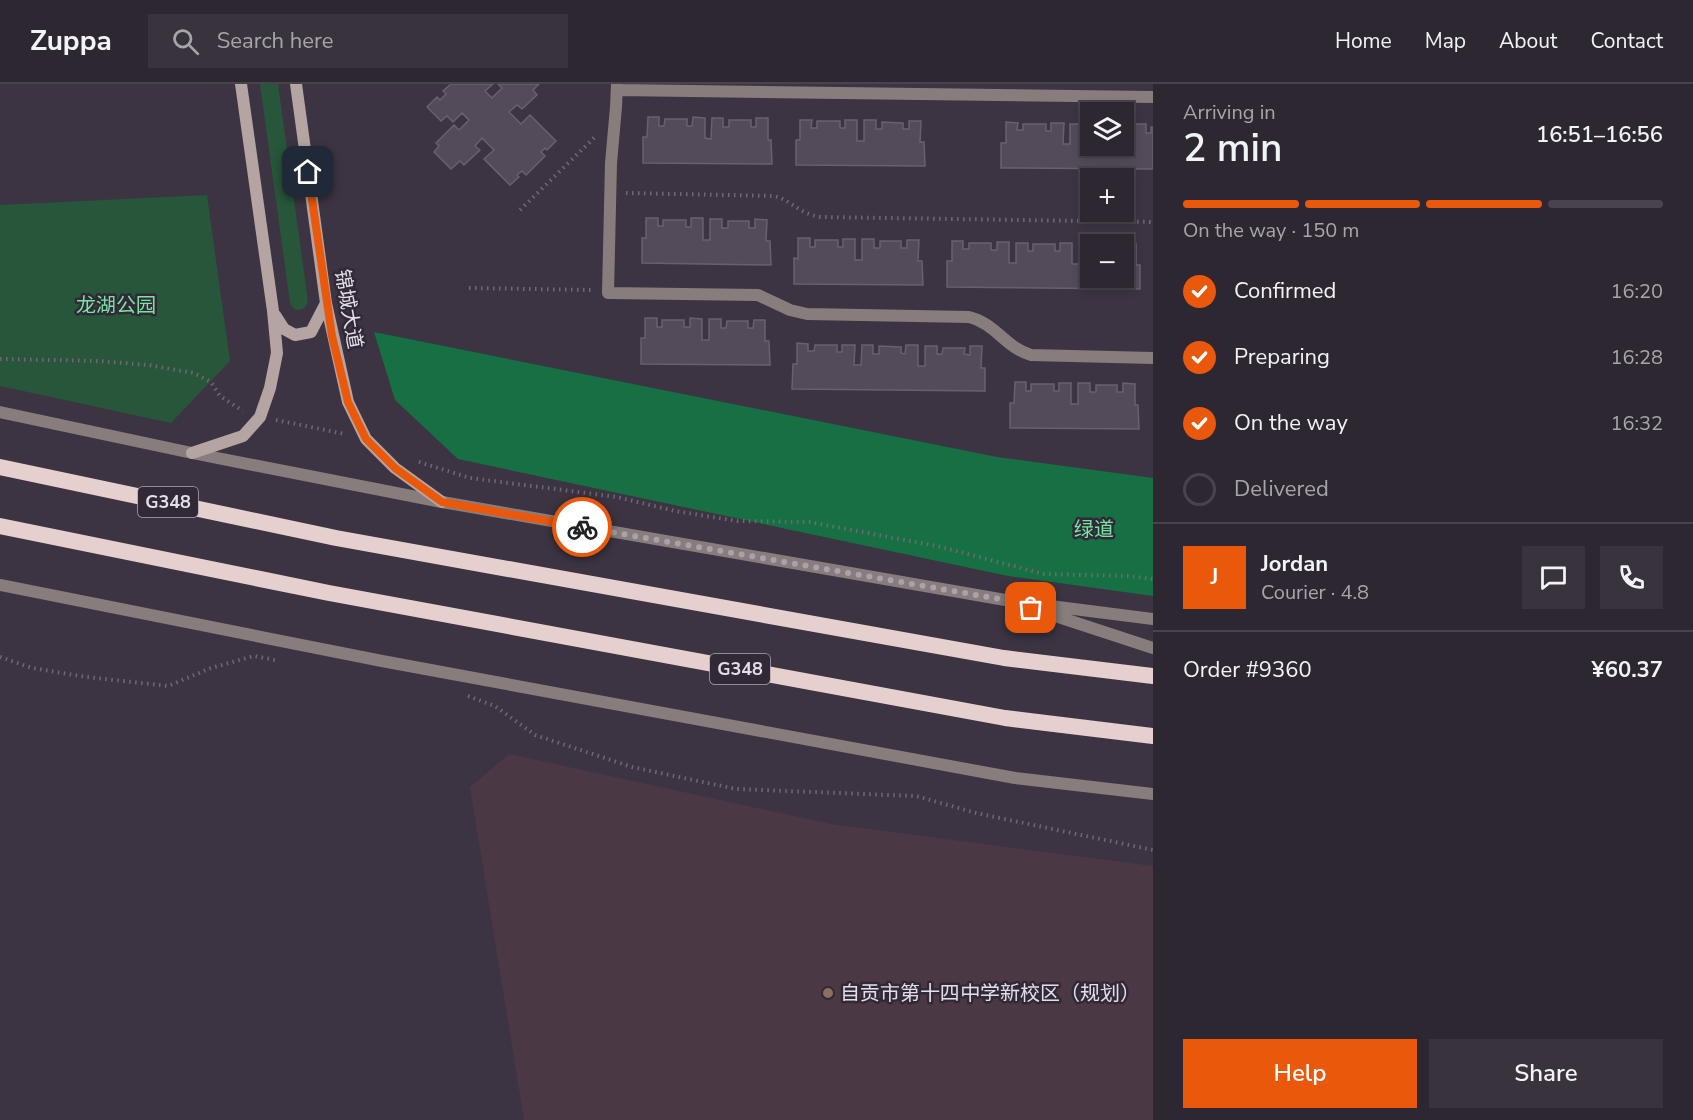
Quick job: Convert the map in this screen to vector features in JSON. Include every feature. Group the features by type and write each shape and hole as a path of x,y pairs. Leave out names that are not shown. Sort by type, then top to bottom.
{"highway":[{"name":"G348","path":"0,467 336,538 1004,658 1153,676"},
{"name":"G348","path":"0,526 340,595 1005,718 1153,736"}],"main road":[{"path":"192,453 243,435 260,417 270,388 277,353 241,84"},
{"name":"锦城大道","path":"296,84 326,303 348,402 366,439 395,468 442,502"},
{"path":"273,311 284,329 295,335 311,332 326,303"}],"street":[{"path":"1153,97 617,87 611,163 608,293 758,295 790,310 807,314 969,317 983,321 1017,350 1031,356 1153,358"},
{"path":"0,412 192,453 442,502 1011,601 1153,619"},
{"path":"0,585 382,661 1003,776 1153,795"},
{"path":"1011,601 1153,648"}],"path":[{"path":"520,210 615,117"},
{"path":"610,193 774,196 790,203 802,213 821,217 1153,222"},
{"path":"469,288 609,290"},
{"path":"0,359 100,361 148,365 194,373 211,382 220,396 239,410 260,417 366,439"},
{"path":"410,458 428,466 470,478 617,497 675,511 737,521 809,522 937,546 1044,574 1127,576 1153,579"},
{"path":"0,657 33,668 168,686 211,668 254,656 276,660"},
{"path":"466,696 495,706 535,735 632,767 736,789 916,796 976,813 1153,850"}],"shaded area":[{"name":"自贡市第十四中学新校区（规划）","path":"509,754 831,824 1153,866 1153,1120 524,1120 470,787"}],"green space":[{"path":"260,84 278,84 308,301 307,305 300,310 294,308 290,303"},
{"name":"龙湖公园","path":"207,195 230,361 171,423 0,386 0,205"},
{"name":"绿道","path":"374,332 997,457 1153,478 1153,596 1008,576 458,459 395,400"}],"building":[{"path":"451,84 493,84 485,91 492,98 502,88 498,84 539,84 533,90 537,95 522,109 517,105 509,112 521,124 530,115 556,141 547,150 545,148 541,152 545,156 526,175 522,171 510,185 484,159 494,150 482,138 475,146 480,150 464,165 460,161 451,169 434,152 439,146 436,143 454,125 459,130 469,120 462,113 453,122 447,116 441,121 427,107 437,97 440,100 446,94 443,91"},
{"path":"648,117 659,117 659,126 664,126 665,119 687,119 687,126 692,126 693,117 705,118 705,138 711,139 712,118 723,118 723,127 729,127 729,120 751,120 751,127 756,127 756,118 768,118 768,140 771,140 772,164 643,163 643,137 647,137"},
{"path":"800,120 812,120 811,128 817,128 817,121 840,121 840,128 845,128 845,120 857,120 857,141 864,141 864,120 876,120 876,129 882,129 882,122 903,123 903,129 909,129 909,121 921,121 920,142 924,142 925,166 796,165 796,140 800,140"},
{"path":"1006,122 1018,123 1017,130 1023,130 1023,124 1046,124 1046,131 1051,131 1051,123 1064,123 1063,144 1070,144 1070,124 1080,124 1080,156 1134,156 1134,124 1146,124 1146,133 1151,133 1151,127 1153,127 1153,169 1001,168 1001,143 1006,143"},
{"path":"646,218 658,218 658,226 663,226 663,220 686,220 686,227 691,227 691,218 703,218 703,240 710,240 710,219 722,219 722,228 728,228 728,221 749,221 749,228 755,228 755,219 767,220 766,241 770,241 771,265 642,263 642,238 646,238"},
{"path":"798,238 810,238 810,247 815,247 815,240 838,240 838,247 843,247 843,239 855,239 855,260 862,260 862,239 874,239 874,248 880,248 880,241 901,241 901,248 907,248 907,240 919,240 918,261 922,261 923,285 794,284 794,258 798,259"},
{"path":"952,241 963,241 963,249 969,249 969,243 991,243 991,250 997,250 997,242 1009,242 1009,263 1016,263 1016,243 1028,243 1028,251 1033,251 1033,244 1055,244 1055,251 1060,251 1060,243 1072,243 1072,264 1080,264 1080,288 1134,288 1134,244 1136,244 1136,265 1140,265 1140,289 947,287 947,261 952,261"},
{"path":"645,318 657,318 657,327 662,327 662,320 684,320 684,327 690,327 690,318 702,319 702,340 709,340 709,319 721,319 721,328 726,328 727,321 748,321 748,328 753,328 754,320 765,320 765,341 769,341 770,365 641,364 641,338 645,338"},
{"path":"797,343 808,344 808,351 814,351 815,345 837,345 837,352 842,352 842,345 855,345 854,365 861,365 862,345 873,345 873,354 879,354 879,346 901,347 901,353 905,354 906,345 918,345 918,366 925,366 925,346 937,346 937,354 942,354 943,348 965,348 964,354 970,355 970,346 982,346 981,368 985,368 985,391 792,389 793,364 797,364"},
{"path":"1015,382 1026,382 1026,391 1031,391 1031,384 1054,384 1054,391 1059,391 1059,383 1071,383 1071,404 1078,404 1078,383 1090,383 1090,392 1096,392 1096,385 1117,385 1117,392 1123,392 1123,383 1135,384 1135,405 1138,405 1139,429 1010,428 1010,403 1014,403"}],"way so far":[{"path":"582,527 1011,601 1031,608"}],"place":[{"name":"自贡市第十四中学新校区（规划）","path":"828,993"}],"route":[{"path":"308,172 332,336 348,402 366,439 395,468 442,502 582,527"}]}
